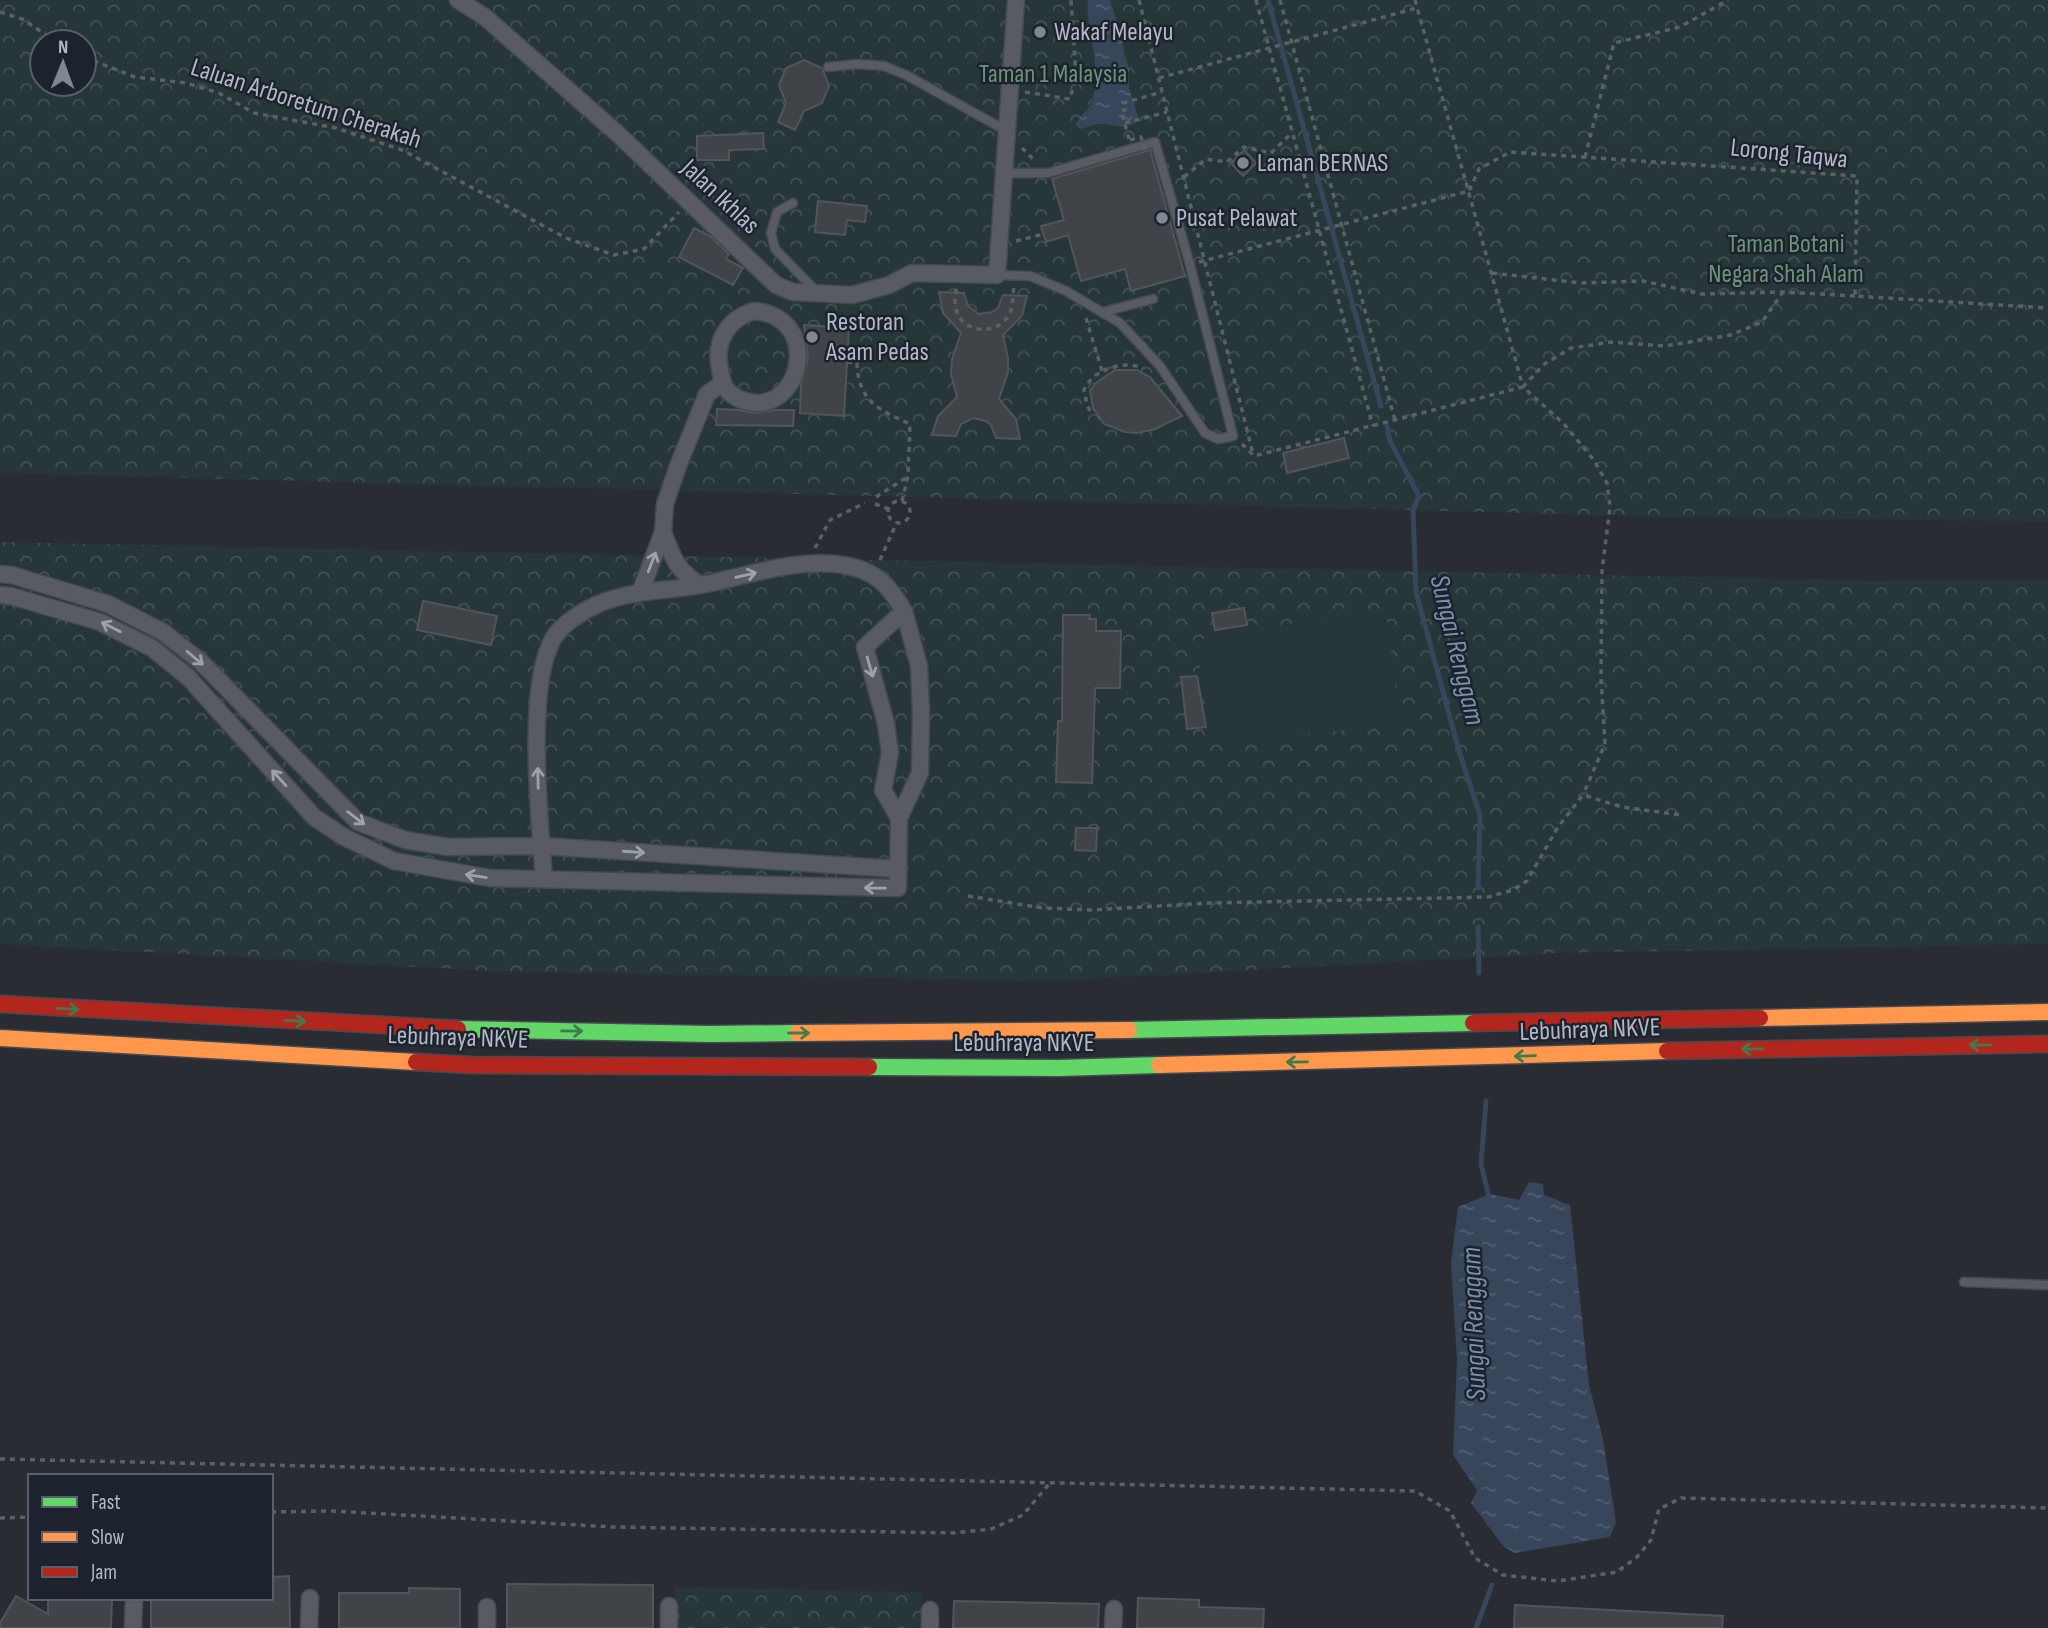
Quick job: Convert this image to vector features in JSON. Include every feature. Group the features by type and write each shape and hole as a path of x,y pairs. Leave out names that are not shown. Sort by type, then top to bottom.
{"highway":[{"name":"Lebuhraya NKVE","path":"0,1004 473,1030 709,1034 1065,1031 2048,1012"},
{"name":"Lebuhraya NKVE","path":"0,1038 471,1065 1046,1068 1748,1049 2048,1044"}],"street":[{"name":"Jalan Ikhlas","path":"458,0 485,17 618,134 776,285"},
{"path":"767,312 776,285 793,292 852,295 889,285 912,274 997,275 1016,0"},
{"path":"767,312 788,324 795,338 797,365 792,381 783,393 773,400 749,402 737,398 723,383 718,362 719,349 723,334 732,321 742,315 767,312"},
{"path":"640,593 663,532 665,504 678,466 707,394 723,383"},
{"path":"663,532 674,561 683,574 700,585"},
{"path":"0,595 100,622 152,648 188,677 314,817 344,837 394,861 490,878 898,888 899,818 920,773 921,711 919,666 904,611 885,582 874,575 845,565 814,564 762,571 700,585 640,593 596,605 557,632 546,650 537,735 544,879"},
{"path":"0,574 12,575 108,604 163,632 201,662 358,822 405,840 449,847 542,846 898,869"},
{"path":"899,818 883,790 890,753 886,724 865,648 904,611"},
{"path":"309,1628 310,1598"},
{"path":"133,1628 134,1600"},
{"path":"668,1628 669,1606"},
{"path":"487,1607 487,1628"},
{"path":"1113,1628 1114,1609"},
{"path":"930,1610 930,1628"}],"lane":[{"path":"828,67 858,64 884,66 906,75 1007,131"},
{"path":"997,275 1030,276 1081,299 1120,323 1160,366 1205,433 1218,439 1233,436 1155,142 1048,173 1004,173"},
{"path":"793,203 777,212 771,233 775,249 818,293"},
{"path":"1103,312 1153,299"},
{"path":"1964,1282 2048,1285"}],"path":[{"path":"1022,91 1070,99 1076,76 1071,0"},
{"path":"1139,0 1254,456"},
{"path":"1255,0 1373,425"},
{"path":"1280,0 1395,420"},
{"path":"968,896 1043,908 1091,910 1210,903 1488,897 1513,890 1527,881 1558,827 1583,795 1605,744 1601,678 1602,571 1610,507 1607,483 1594,460 1563,424 1523,387 1415,0"},
{"path":"1585,156 1614,43 1680,27 1728,0"},
{"path":"1159,78 1417,8"},
{"path":"0,12 22,19 36,28"},
{"name":"Laluan Arboretum Cherakah","path":"98,62 135,77 186,83 219,93 254,113 336,128 402,150 566,238 614,254 644,249 687,202"},
{"path":"1126,129 1121,111 1125,110 1122,103 1163,92"},
{"path":"1125,123 1167,111"},
{"path":"1184,177 1206,159 1227,162 1244,147 1271,153 1293,132"},
{"path":"1130,141 1141,137 1144,151"},
{"name":"Lorong Taqwa","path":"1469,191 1479,169 1510,152 1857,176 1855,296"},
{"path":"1189,265 1469,191"},
{"path":"1016,241 1044,234"},
{"path":"957,273 957,313 963,322 982,330 994,328 1006,319 1011,311 1014,275"},
{"path":"1492,273 1581,283 1643,281 1702,293 1783,292 2048,308"},
{"path":"1254,456 1523,387 1543,365 1571,348 1611,342 1665,346 1731,335 1762,322 1783,292"},
{"path":"1081,299 1102,371"},
{"path":"847,362 857,363 860,387 870,401 886,413 911,424 908,476 902,501"},
{"path":"1090,411 1084,390 1102,371 1122,365 1146,369"},
{"path":"1233,436 1254,456"},
{"path":"876,497 908,476"},
{"path":"902,501 909,507 910,512 906,520 897,522 889,516 888,509 892,503 902,501"},
{"path":"814,564 815,544 830,520 866,503"},
{"path":"875,504 888,509"},
{"path":"874,575 897,522"},
{"path":"1583,795 1622,807 1681,815"},
{"path":"0,1459 1415,1491 1450,1511 1475,1558 1503,1575 1558,1581 1617,1572 1637,1557 1651,1540 1659,1509 1681,1498 2048,1508"},
{"path":"273,1512 332,1511 614,1527 954,1533 990,1529 1023,1515 1050,1483"},
{"path":"0,1518 28,1517"}],"green space":[{"name":"Taman Botani Negara Shah Alam","path":"0,0 2048,0 2048,522 1636,516 0,473"},
{"path":"0,542 1892,581 2048,581 2048,944 1556,953 1051,981 491,971 0,944"},
{"path":"1385,608 1401,725 1211,743 1196,640"},
{"path":"675,1587 921,1592 921,1628 674,1628"}],"water":[{"path":"1088,0 1110,0 1129,68 1129,88 1138,117 1136,123 1120,126 1098,124 1080,129 1076,125 1092,102 1095,88"},
{"path":"1529,1182 1543,1184 1544,1195 1570,1205 1589,1385 1603,1439 1616,1523 1610,1537 1515,1553 1504,1547 1471,1503 1477,1490 1453,1455 1457,1360 1451,1263 1458,1207 1490,1194 1519,1200"}],"building":[{"path":"804,60 822,68 829,86 822,103 804,111 795,130 778,122 786,103 779,85 786,68"},
{"path":"763,133 764,149 729,150 729,160 697,160 697,136"},
{"name":"Pusat Pelawat","path":"1150,150 1185,276 1131,291 1125,269 1081,281 1068,235 1046,242 1041,226 1064,220 1052,179"},
{"name":"Laman BERNAS","path":"1244,150 1256,163 1243,176 1231,163"},
{"path":"818,201 867,206 865,222 847,220 845,235 815,232"},
{"path":"694,228 710,236 729,254 726,259 743,268 733,285 679,257"},
{"path":"939,292 964,293 968,306 979,314 998,308 1003,295 1027,296 1022,316 1003,335 1008,372 999,399 1016,419 1020,439 996,438 991,425 973,418 961,424 956,436 932,435 938,416 957,397 951,374 952,359 961,333 943,313"},
{"path":"804,325 849,328 844,416 800,413 801,384 808,359"},
{"path":"1115,370 1137,370 1150,377 1182,416 1155,429 1137,433 1125,432 1104,424 1093,408 1090,391 1096,383"},
{"path":"717,409 755,413 794,410 793,426 716,425"},
{"path":"1344,438 1349,458 1287,473 1283,453"},
{"path":"423,601 497,616 491,645 417,630"},
{"path":"1244,608 1247,625 1215,630 1212,613"},
{"path":"1063,615 1090,615 1089,619 1096,619 1096,631 1121,631 1120,688 1095,688 1092,783 1056,782 1058,721 1062,721"},
{"path":"1197,676 1206,727 1187,729 1181,677"},
{"path":"1076,828 1097,828 1096,851 1075,850"},
{"path":"289,1576 290,1628 151,1628 151,1600 273,1600 273,1577"},
{"path":"507,1584 653,1585 653,1628 507,1628"},
{"path":"409,1588 460,1589 460,1628 339,1628 339,1593 409,1593"},
{"path":"16,1596 48,1614 48,1600 112,1600 111,1628 0,1628 0,1623"},
{"path":"1138,1598 1199,1600 1199,1607 1264,1609 1263,1628 1137,1628"},
{"path":"954,1601 1099,1604 1098,1628 953,1628"},
{"path":"1515,1605 1723,1616 1722,1628 1514,1628"}],"waterway":[{"name":"Sungai Renggam","path":"1268,0 1381,406"},
{"name":"Sungai Renggam","path":"1387,426 1390,441 1419,496 1413,511 1416,592 1459,751 1480,815 1478,888"},
{"name":"Sungai Renggam","path":"1478,927 1479,973"},
{"name":"Sungai Renggam","path":"1486,1101 1481,1164 1490,1201"},
{"name":"Sungai Renggam","path":"1476,1628 1492,1585"}],"traffic: fast":[{"path":"1129,1030 1473,1023"},
{"path":"458,1029 797,1033"},
{"path":"869,1067 1059,1068 1159,1065"}],"traffic: slow":[{"path":"1760,1018 2048,1012"},
{"path":"797,1033 1129,1030"},
{"path":"0,1038 416,1062"},
{"path":"1159,1065 1667,1051"}],"traffic: jam":[{"path":"0,1004 458,1029"},
{"path":"1473,1023 1760,1018"},
{"path":"1667,1051 2048,1044"},
{"path":"416,1062 471,1065 869,1067"}],"place":[{"name":"Wakaf Melayu","path":"1040,32"},
{"name":"Laman BERNAS","path":"1243,163"},
{"name":"Pusat Pelawat","path":"1162,218"},
{"name":"Restoran Asam Pedas","path":"812,337"}],"park label":[{"name":"Taman 1 Malaysia","path":"1053,74"}]}
